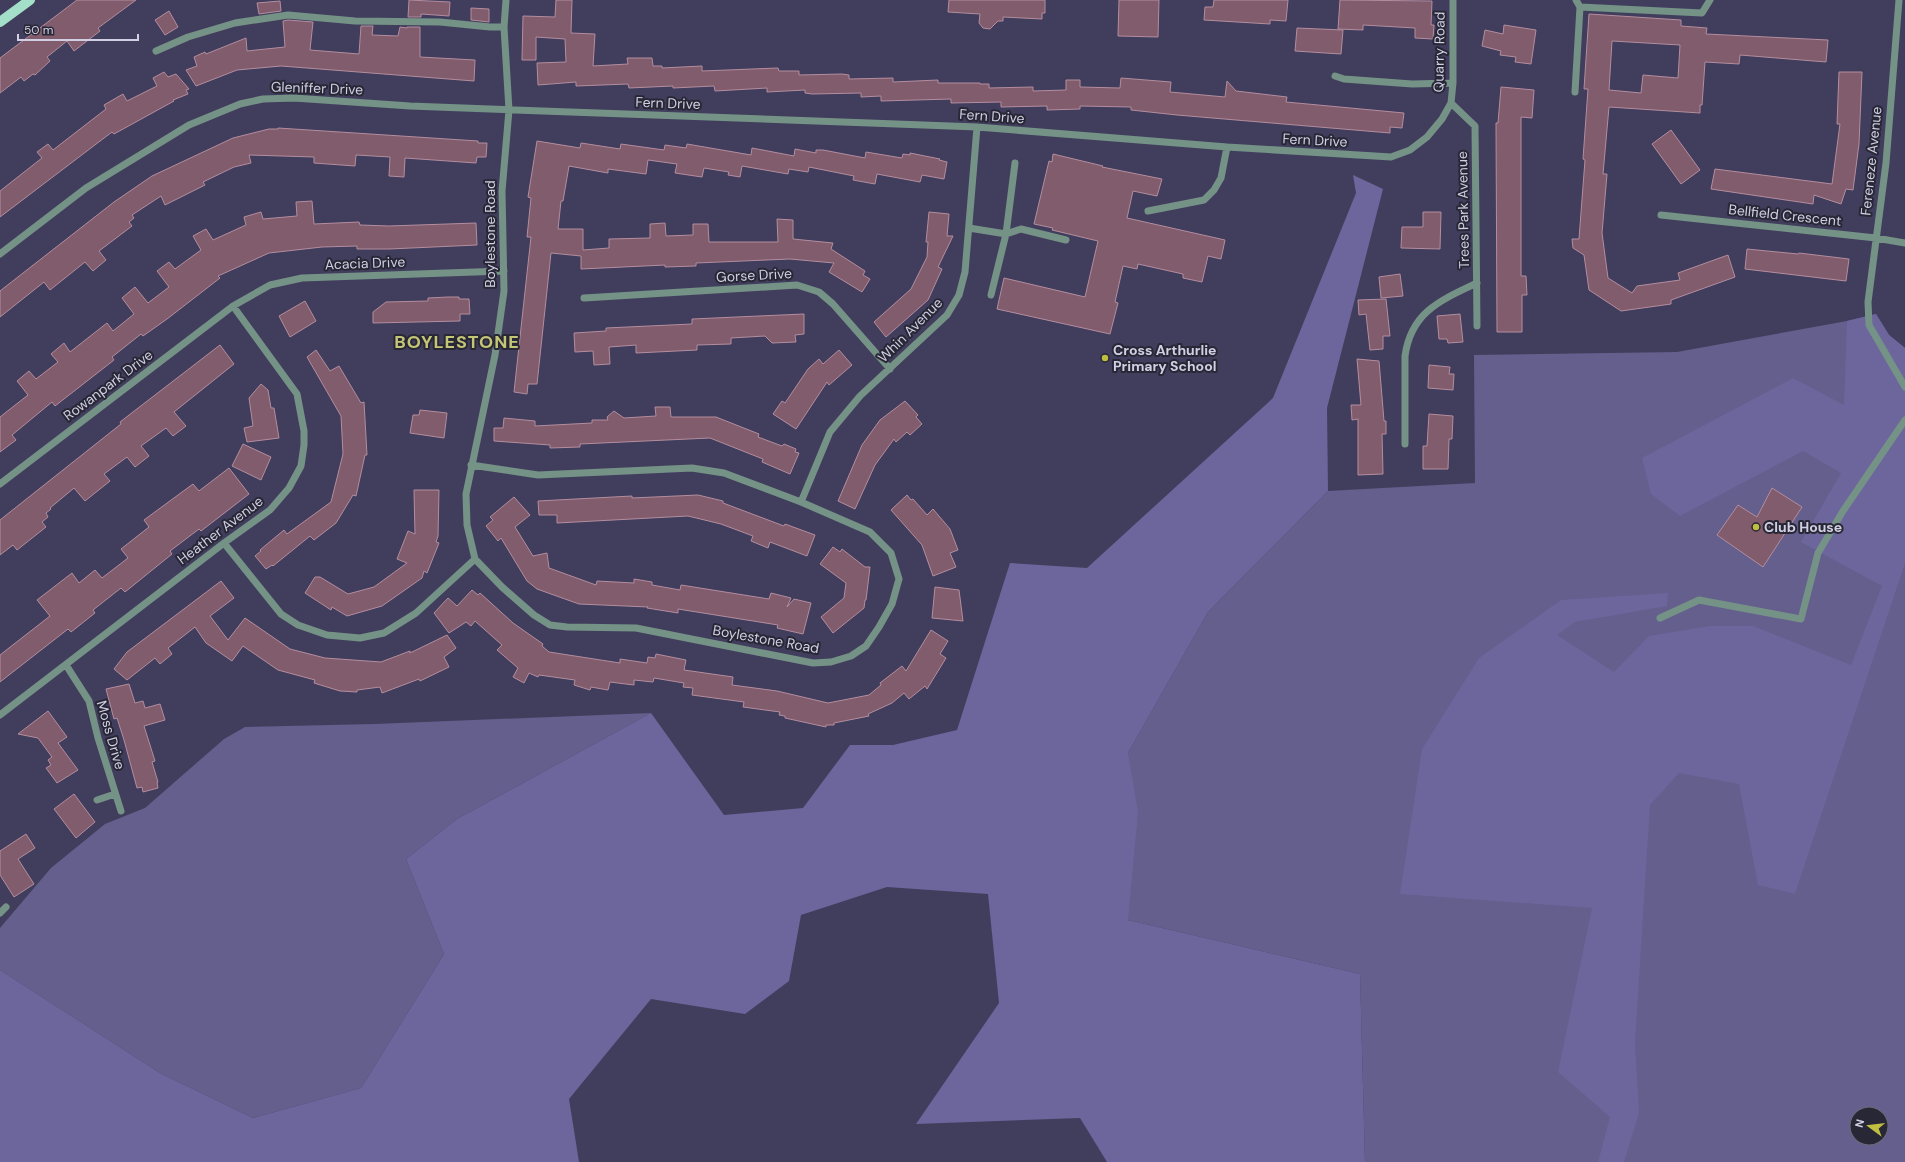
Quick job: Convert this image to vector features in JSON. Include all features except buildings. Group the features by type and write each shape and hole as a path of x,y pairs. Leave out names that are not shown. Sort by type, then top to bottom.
{"main road":[{"path":"0,22 30,0"}],"street":[{"name":"Boylestone Road","path":"471,465 538,475 692,468 724,473 801,502 870,532 891,553 899,580 892,604 866,646 851,656 831,662 812,662 636,628 567,627 550,625 534,615 502,587 475,559 467,525 466,494 471,465 495,355 504,291 502,191 509,110 504,27 506,0"},
{"name":"Quarry Road","path":"1451,104 1453,83 1453,0"},
{"path":"1574,92 1578,3 1702,13 1710,0"},
{"name":"Fereneze Avenue","path":"1899,0 1886,163 1868,299 1869,325 1905,387"},
{"path":"156,51 188,37 235,23 288,15 355,21 440,22 490,28 504,27"},
{"path":"1335,76 1344,79 1405,83 1453,83"},
{"name":"Gleniffer Drive","path":"0,254 86,188 188,125 240,104 263,99 294,98 410,106 509,110"},
{"name":"Fern Drive","path":"509,110 977,127 1227,148 1391,157 1410,150 1427,137 1442,119 1451,104"},
{"name":"Trees Park Avenue","path":"1451,104 1475,126 1477,326"},
{"name":"Whin Avenue","path":"801,502 830,432 860,396 947,314 959,295 965,272 977,127"},
{"path":"1148,211 1204,200 1214,190 1221,178 1227,148"},
{"path":"991,295 1006,234 1015,163"},
{"name":"Bellfield Crescent","path":"1661,215 1876,238 1905,243"},
{"path":"969,228 1006,234 1021,229 1066,240"},
{"name":"Acacia Drive","path":"233,306 270,285 302,278 504,272"},
{"path":"1404,444 1405,356 1407,342 1412,330 1422,316 1432,306 1477,283"},
{"name":"Gorse Drive","path":"584,298 797,286 820,292 833,304 890,369"},
{"name":"Rowanpark Drive","path":"0,484 233,306"},
{"name":"Heather Avenue","path":"0,715 224,543 270,510 289,488 301,466 304,445 304,432 297,394 233,306"},
{"path":"1660,618 1699,600 1801,619 1818,553 1843,511 1905,420"},
{"path":"224,543 281,614 298,625 327,636 360,638 384,633 416,613 475,559"},
{"name":"Moss Drive","path":"66,665 89,701 98,738 121,811"},
{"path":"98,800 115,794"},
{"path":"0,914 6,907"}],"shaded area":[{"path":"1353,175 1383,189 1327,408 1328,491 1208,612 1128,753 1138,812 1128,920 1360,974 1365,1162 1107,1162 1080,1118 916,1124 999,1003 988,894 887,887 801,915 789,981 745,1014 651,999 569,1099 579,1162 0,1162 0,970 160,1073 253,1118 361,1088 444,954 406,859 457,819 651,713 724,815 803,808 850,745 893,745 957,730 1010,563 1087,568 1273,398 1356,193"},
{"path":"1876,314 1889,335 1905,348 1905,1162 1365,1162 1360,974 1128,920 1128,753 1208,612 1328,491 1475,483 1474,355 1677,352 1847,321"},
{"path":"1876,314 1889,335 1905,348 1905,563 1795,894 1758,885 1739,784 1679,773 1650,805 1635,1043 1639,1113 1624,1162 1598,1162 1610,1117 1558,1072 1592,908 1400,894 1422,749 1479,658 1561,600 1668,593 1667,606 1575,622 1557,635 1614,672 1649,636 1710,626 1753,626 1851,665 1882,586 1801,542 1841,473 1803,451 1680,516 1651,494 1642,458 1793,378 1844,405 1847,321"},
{"path":"651,713 457,819 406,859 444,954 361,1088 253,1118 160,1073 0,970 0,928 51,868 105,824 145,808 224,739 245,727 375,724"}],"place":[{"name":"Cross Arthurlie Primary School","path":"1105,358"},
{"name":"Club House","path":"1756,527"}],"district":[{"name":"BOYLESTONE","path":"457,342"}]}
